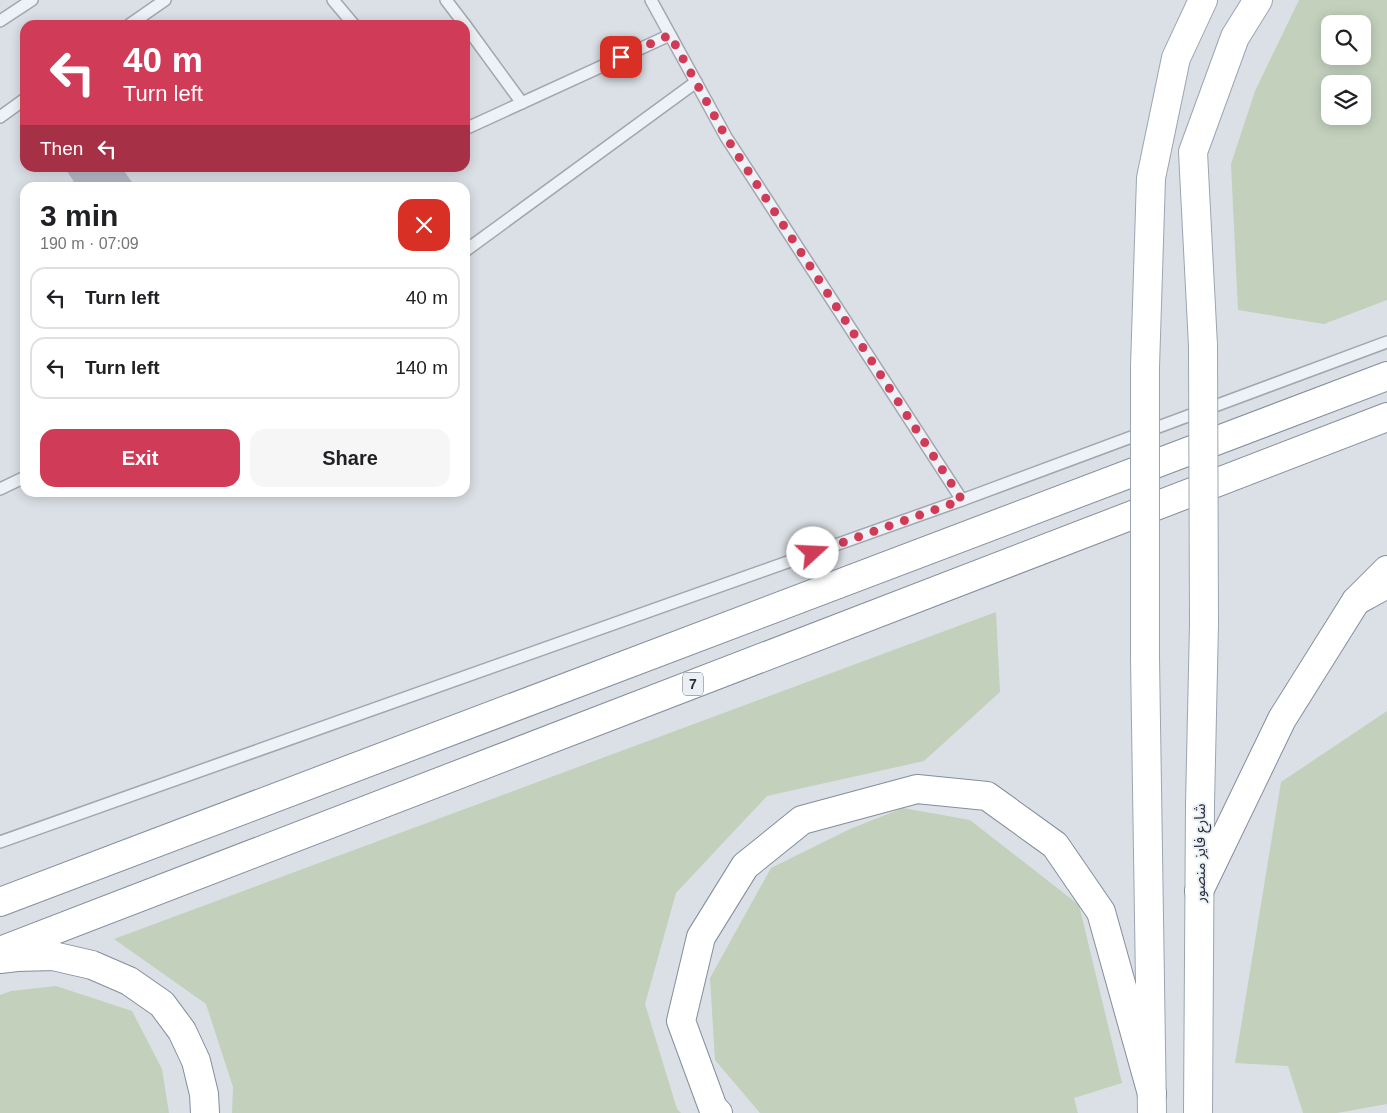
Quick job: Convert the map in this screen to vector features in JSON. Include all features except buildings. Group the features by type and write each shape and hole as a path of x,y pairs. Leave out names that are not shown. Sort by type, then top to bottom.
{"main road":[{"path":"1152,1104 1145,658 1145,367 1152,178 1176,58 1203,0"},
{"name":"شارع فايز منصور","path":"1198,1113 1199,892 1204,624 1203,346 1193,152 1235,37 1258,0"},
{"path":"0,902 1387,376"},
{"name":"7","path":"0,951 1387,417"},
{"path":"1199,892 1282,719 1356,601 1387,570"},
{"path":"1356,601 1387,584"},
{"path":"718,1113 713,1108 681,1021 701,936 745,866 802,820 917,789 987,796 1055,845 1101,912 1152,1104"},
{"path":"0,958 53,956 92,965 129,981 162,1004 182,1031 196,1062 204,1094 205,1113"}],"lane":[{"path":"0,21 32,0"},
{"path":"137,20 164,0"},
{"path":"333,0 350,20"},
{"path":"446,0 461,20"},
{"path":"651,0 726,137 962,500"},
{"path":"470,32 522,103"},
{"path":"470,127 670,35"},
{"path":"470,247 696,82"},
{"path":"0,117 20,103"},
{"path":"0,842 962,500 1387,342"},
{"path":"0,488 20,479"}],"green space":[{"path":"1299,0 1387,0 1387,300 1324,324 1238,310 1231,164 1255,91"},
{"path":"996,612 1000,692 924,761 767,796 676,893 645,1004 677,1109 681,1113 232,1113 233,1087 206,1004 114,939"},
{"path":"1387,711 1387,1104 1337,1113 1303,1113 1288,1066 1235,1063 1281,782"},
{"path":"903,808 970,820 1079,905 1122,1083 1074,1098 1078,1113 760,1113 715,1060 710,978 771,868 850,829"},
{"path":"56,986 132,1011 162,1069 169,1113 0,1113 0,995 11,991"}],"route":[{"path":"621,57 670,35 726,137 962,500 813,553"}]}
